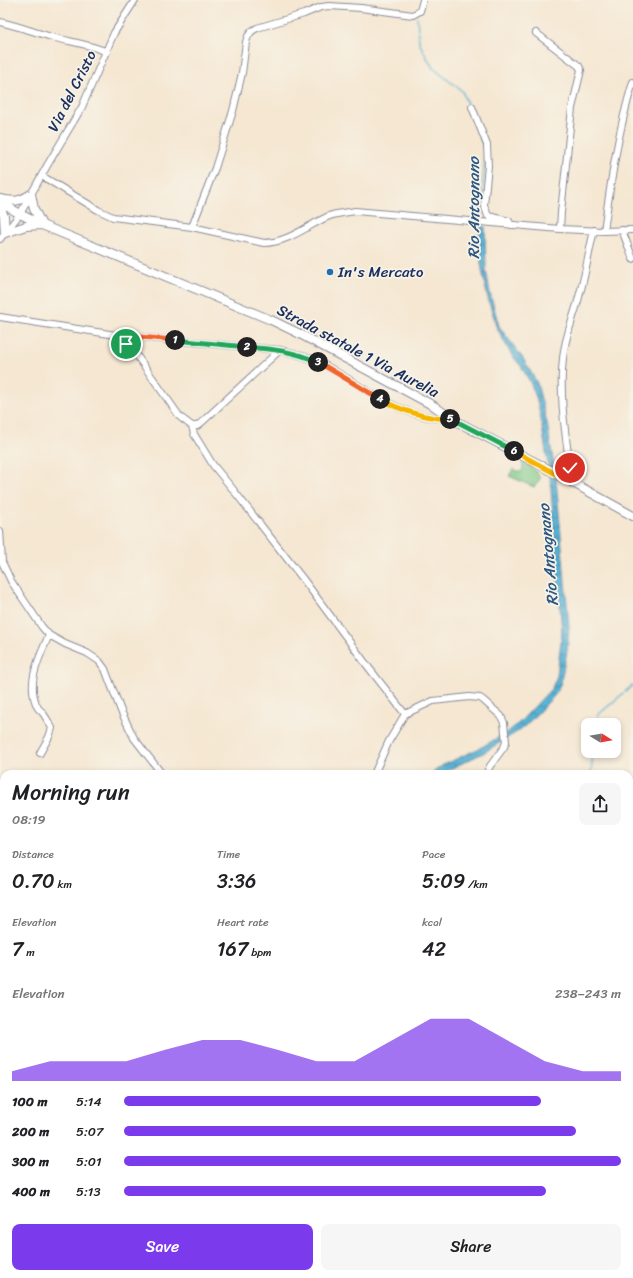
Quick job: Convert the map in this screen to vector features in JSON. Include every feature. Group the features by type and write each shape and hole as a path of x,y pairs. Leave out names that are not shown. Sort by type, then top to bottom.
{"main road":[{"path":"0,200 15,202 24,199 31,194 34,209 42,225 26,226 3,236 4,216 0,207"},
{"name":"Strada statale 1 Via Aurelia","path":"0,200 20,214 42,225 271,320 300,334 434,406 452,419 548,469 633,516"}],"street":[{"name":"Via del Cristo","path":"3,236 20,214 82,107 114,33 135,0"},
{"path":"192,227 215,168 233,111 242,73 246,42 252,31 321,7 329,6 361,8 413,15 420,11 424,0"},
{"path":"0,22 83,44 107,52"},
{"path":"536,33 579,66 581,70 572,108 560,229"},
{"path":"604,231 614,161 625,110 633,82"},
{"path":"472,107 487,145 488,166 484,206 485,210 488,216 509,221 511,225"},
{"path":"42,176 112,217 192,227 264,243 281,241 329,216 355,211 560,229 604,231 633,230"},
{"path":"564,478 569,473 570,468 563,413 563,358 569,328 580,292 594,230"},
{"path":"622,230 633,259"},
{"path":"0,317 116,335 280,350 299,354 318,362 391,404 419,414 441,419 452,419"},
{"path":"116,335 135,353 180,417 192,426 194,434 213,466 303,579 405,714"},
{"path":"192,426 197,426 201,423 280,350"},
{"path":"0,531 3,566 11,581 49,635 65,644 87,653 99,661 105,669 121,711 134,738 159,770"},
{"path":"40,753 52,728 42,712 38,709 33,682 38,661 49,635"},
{"path":"376,770 385,749 405,714 433,701 469,697 480,698 501,716 504,724 506,742 488,770"}],"green space":[{"path":"522,463 533,469 539,476 540,479 534,487 509,476 513,469 520,472 521,471 523,468"}],"water":[{"path":"479,226 485,227 486,269 490,293 499,326 524,360 537,383 547,423 556,479 569,627 567,651 560,685 554,696 526,725 483,753 449,770 436,770 443,765 480,748 508,732 520,722 552,688 557,676 562,632 550,476 539,409 530,382 521,366 511,354 496,326 487,295 481,264"}],"waterway":[{"name":"Rio Antognano","path":"417,17 419,42 426,56 433,68 462,91 484,148"},
{"name":"Rio Antognano","path":"482,194 485,158"},
{"name":"Rio Antognano","path":"481,206 481,220"},
{"path":"598,718 598,715 633,685"},
{"path":"591,770 592,758"}],"place":[{"name":"In's Mercato","path":"330,272"}],"route":[{"path":"126,344 116,335 280,350 299,354 330,368 386,402 419,414 441,419 452,419 547,468 565,479 570,468"}]}
